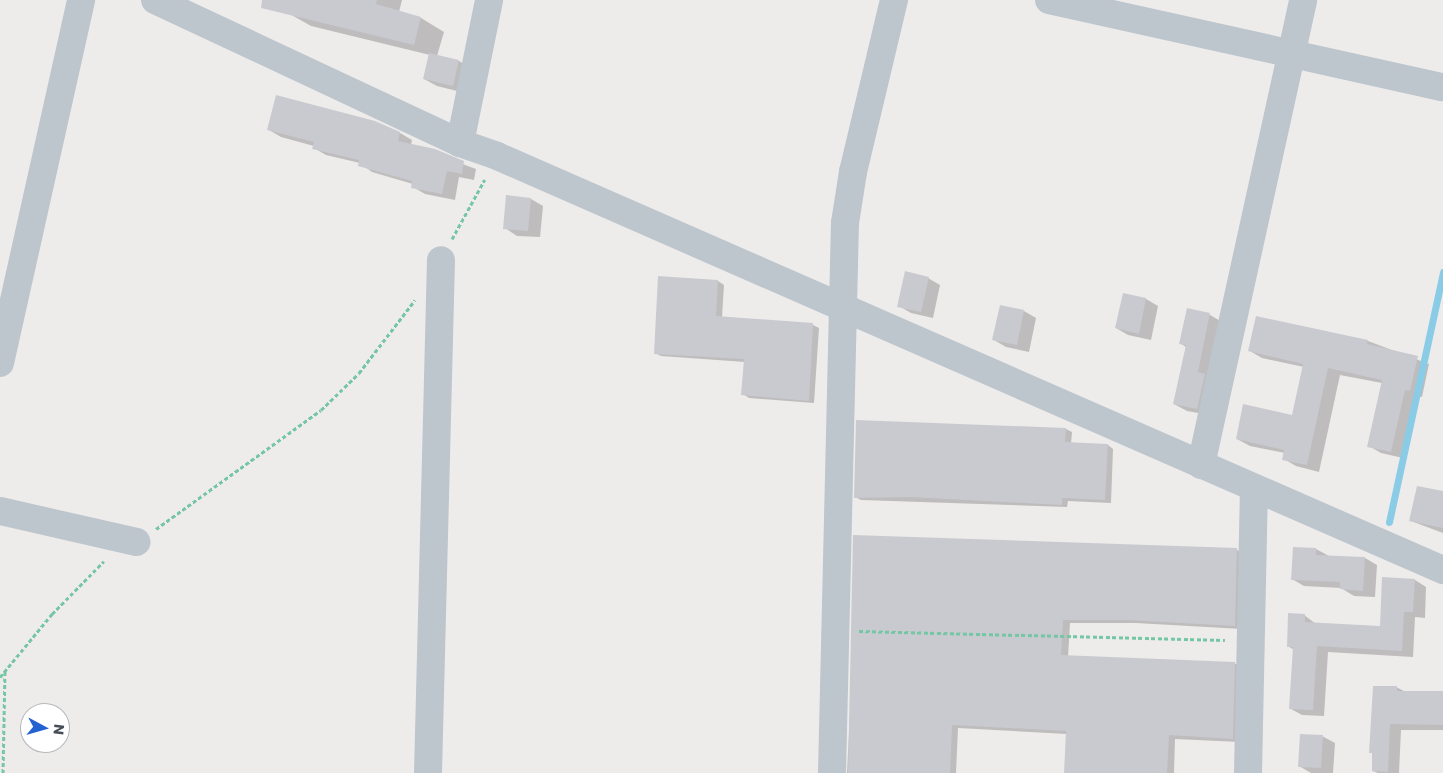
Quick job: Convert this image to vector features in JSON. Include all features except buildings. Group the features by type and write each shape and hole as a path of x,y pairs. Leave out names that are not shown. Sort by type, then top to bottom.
{"street":[{"path":"0,363 81,0"},
{"path":"154,0 460,143 497,156 1443,570"},
{"path":"460,143 489,0"},
{"path":"832,773 845,223 853,172 894,0"},
{"path":"1050,0 1443,87"},
{"path":"1200,465 1303,0"},
{"path":"428,773 441,260"},
{"path":"1248,773 1254,488"},
{"path":"0,511 137,542"}],"path":[{"path":"441,260 497,156"},
{"path":"0,677 52,614 104,560 137,542 321,410 359,373 421,292"},
{"path":"836,631 1251,640"},
{"path":"4,773 5,671"}],"waterway":[{"path":"1389,522 1443,272"}]}
